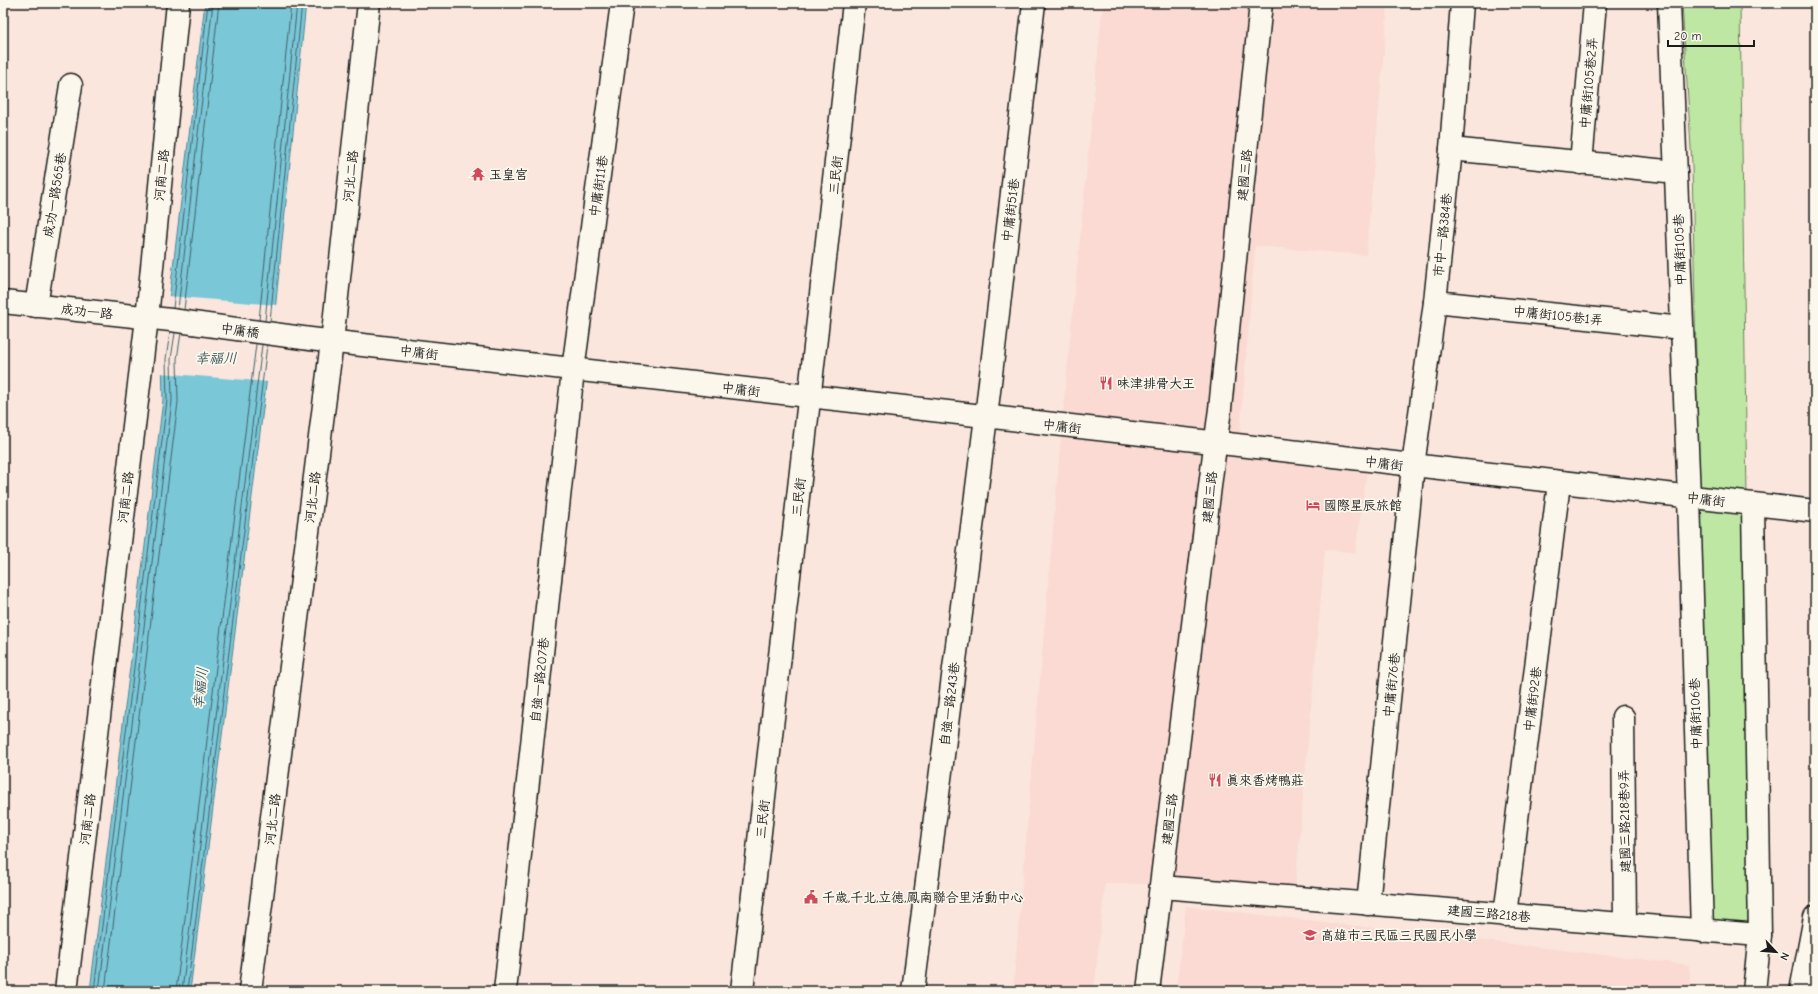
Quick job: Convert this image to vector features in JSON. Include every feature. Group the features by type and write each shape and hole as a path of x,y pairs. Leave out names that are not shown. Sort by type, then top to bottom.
{"street":[{"name":"河南二路","path":"66,991 147,318 178,3"},
{"name":"河北二路","path":"250,991 332,342 369,3"},
{"name":"中庸街11巷","path":"573,370 622,3"},
{"name":"三民街","path":"742,991 854,3"},
{"name":"中庸街51巷","path":"986,417 1034,3"},
{"name":"建國三路","path":"1148,991 1221,401 1261,3"},
{"name":"市中一路384巷","path":"1413,466 1435,302 1451,149 1462,3"},
{"name":"中庸街105巷2弄","path":"1581,163 1595,3"},
{"name":"中庸街105巷","path":"1668,3 1689,497"},
{"name":"成功一路565巷","path":"36,306 71,84"},
{"path":"1451,149 1676,172"},
{"name":"成功一路","path":"3,302 171,320"},
{"name":"中庸街105巷1弄","path":"1435,302 1682,328"},
{"name":"中庸橋","path":"171,320 310,339"},
{"name":"中庸街","path":"310,339 1815,512"},
{"name":"自強一路207巷","path":"505,991 573,370"},
{"name":"自強一路243巷","path":"913,991 986,417"},
{"name":"中庸街76巷","path":"1368,904 1413,466"},
{"name":"中庸街92巷","path":"1505,915 1559,483"},
{"name":"中庸街106巷","path":"1689,497 1702,930"},
{"path":"1753,505 1760,935 1754,991"},
{"name":"建國三路218巷9弄","path":"1623,717 1625,924"},
{"name":"建國三路218巷","path":"1161,888 1760,935"},
{"path":"1801,991 1815,917"}],"shaded area":[{"path":"1103,3 1388,3 1366,255 1255,246 1240,432 1370,450 1355,552 1325,550 1295,888 1105,883 1094,991 1013,991 1065,392"},
{"name":"高雄市三民區三民國民小學","path":"1186,906 1689,965 1691,991 1176,991"}],"green space":[{"path":"1682,3 1740,3 1753,928 1708,925 1692,164"}],"water":[{"name":"幸福川","path":"205,3 306,3 274,321 190,991 90,991 163,400 162,358"}],"pier":[{"path":"168,296 277,305 269,382 160,373 160,358"}],"place":[{"name":"玉皇宮","path":"478,174"},
{"name":"味津排骨大王","path":"1106,383"},
{"name":"國際星辰旅館","path":"1313,505"},
{"name":"真來香烤鴨莊","path":"1215,780"},
{"name":"千歲,千北,立德,鳳南聯合里活動中心","path":"811,897"},
{"name":"高雄市三民區三民國民小學","path":"1310,935"}]}
